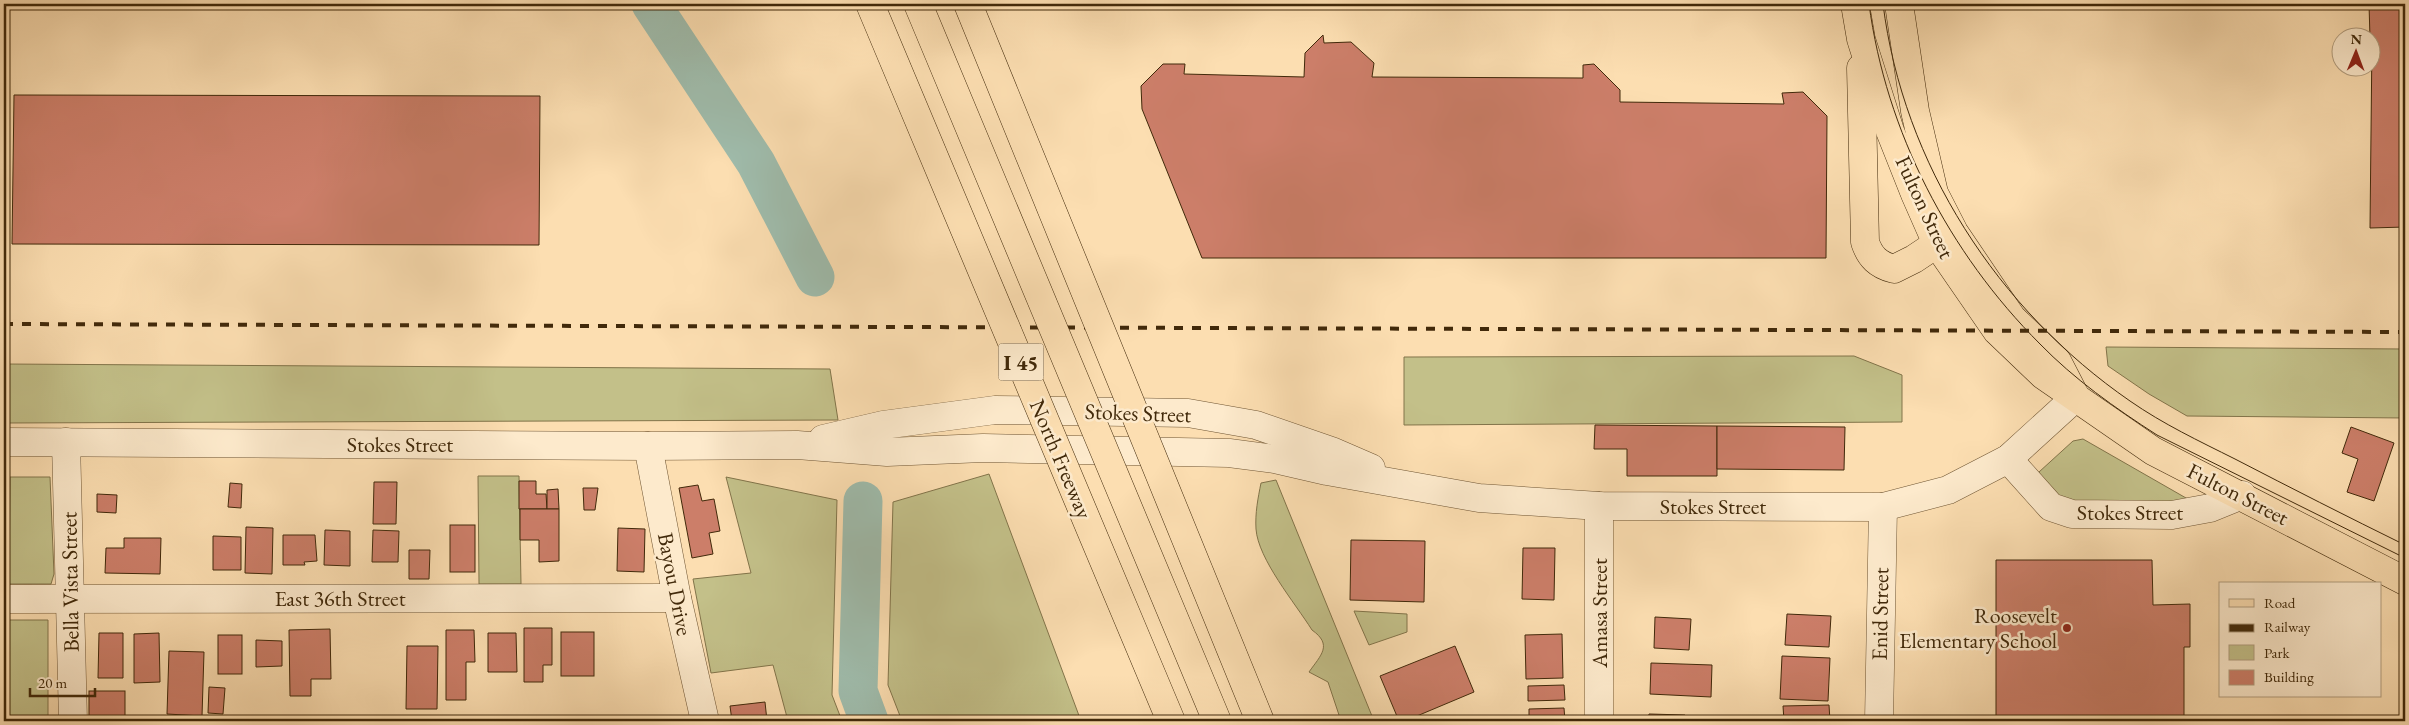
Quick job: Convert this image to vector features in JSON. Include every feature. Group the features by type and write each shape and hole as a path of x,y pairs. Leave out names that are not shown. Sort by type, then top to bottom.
{"main road":[{"name":"North Freeway","path":"870,4 1171,721"},
{"name":"North Freeway","path":"918,4 1217,721"},
{"path":"968,4 1260,721"},
{"name":"Fulton Street","path":"1854,4 1861,39 1890,131 1915,194 1945,238 1997,331 2043,375 2153,451 2242,495 2405,581"},
{"name":"Fulton Street","path":"1900,4 1915,111 1945,238"},
{"path":"1861,39 1865,242 1868,250 1878,263 1894,269 1914,259 1945,238"}],"street":[{"name":"Stokes Street","path":"4,442 648,446 797,445 887,452 983,448 1229,453 1275,459 1479,498 1599,506 1883,506 1948,490 2008,459 2076,397"},
{"name":"Stokes Street","path":"797,445 883,425 995,410 1188,413 1256,425 1334,452 1411,485"},
{"name":"Bella Vista Street","path":"66,442 73,721"},
{"name":"Bayou Drive","path":"648,446 677,598 705,721"},
{"name":"Stokes Street","path":"2008,459 2051,507 2072,514 2172,515 2210,508 2242,495"},
{"name":"Amasa Street","path":"1599,506 1599,721"},
{"name":"Enid Street","path":"1878,721 1883,506"},
{"name":"East 36th Street","path":"4,599 677,598"}],"green space":[{"path":"2106,347 2405,349 2405,418 2187,416 2149,394 2108,366"},
{"path":"1854,356 1902,375 1902,422 1404,425 1404,357"},
{"path":"4,364 830,369 838,420 4,423"},
{"path":"2083,439 2193,502 2172,506 2062,500 2039,477 2039,472 2073,441"},
{"path":"989,474 1081,721 902,721 888,685 893,502"},
{"path":"478,476 519,476 521,584 479,584"},
{"path":"10,477 50,477 54,574 51,584 9,584"},
{"path":"726,477 837,500 832,695 842,721 788,721 773,665 711,673 693,579 751,573"},
{"path":"1276,480 1374,721 1341,721 1328,682 1309,672 1321,655 1323,650 1322,640 1312,630 1278,581 1258,541 1256,511 1261,483"},
{"path":"1354,611 1407,614 1407,632 1369,645"},
{"path":"9,620 48,620 48,720 4,721 9,720"},
{"path":"599,717 599,721 520,721 520,718"}],"building":[{"path":"2369,4 2405,4 2405,227 2370,228 2372,78 2382,78 2382,28 2370,28"},
{"path":"1323,35 1324,43 1351,42 1374,63 1372,77 1583,78 1583,65 1594,64 1620,90 1620,102 1784,104 1782,93 1803,92 1827,116 1826,258 1202,258 1142,109 1141,86 1163,64 1185,64 1184,74 1304,77 1305,53"},
{"path":"14,95 540,96 539,245 12,244"},
{"path":"1595,425 1717,426 1717,476 1627,476 1627,449 1594,449"},
{"path":"1717,426 1845,427 1844,470 1717,469"},
{"path":"2351,427 2394,443 2374,501 2347,492 2358,459 2342,453"},
{"path":"519,481 536,481 536,494 546,494 547,509 519,509"},
{"path":"374,482 397,482 396,524 373,524"},
{"path":"230,483 242,484 241,508 228,507"},
{"path":"698,485 702,501 714,499 720,531 709,533 713,554 692,558 679,488"},
{"path":"583,488 598,488 595,510 584,510"},
{"path":"558,489 559,509 547,509 547,490"},
{"path":"97,494 117,495 116,513 97,512"},
{"path":"520,509 559,509 559,561 539,562 539,540 520,540"},
{"path":"450,525 475,525 475,572 450,572"},
{"path":"246,527 273,528 272,574 245,573"},
{"path":"618,528 645,529 644,572 617,571"},
{"path":"325,530 350,531 350,566 324,565"},
{"path":"373,530 399,531 398,562 372,562"},
{"path":"283,535 315,535 317,561 304,562 305,565 283,565"},
{"path":"213,536 241,537 241,570 213,570"},
{"path":"124,538 161,538 160,574 105,573 106,548 124,548"},
{"path":"1351,540 1425,541 1424,602 1350,600"},
{"path":"1523,548 1555,548 1554,600 1522,599"},
{"path":"409,550 430,550 429,579 409,579"},
{"path":"1996,560 2152,560 2153,605 2190,604 2190,647 2184,647 2184,721 1991,721 1991,716 1996,717"},
{"path":"1787,614 1831,616 1829,647 1785,645"},
{"path":"1655,617 1691,619 1689,650 1654,648"},
{"path":"524,628 552,628 552,665 543,665 543,682 524,682"},
{"path":"330,629 331,679 311,679 311,696 290,696 289,630"},
{"path":"446,630 474,630 475,662 466,662 466,700 446,700"},
{"path":"561,632 594,632 594,676 561,676"},
{"path":"99,633 123,633 123,678 98,678"},
{"path":"159,633 160,682 134,683 134,634"},
{"path":"488,633 516,633 517,672 488,672"},
{"path":"1562,634 1563,678 1526,679 1525,635"},
{"path":"218,635 242,635 242,674 218,674"},
{"path":"256,640 282,641 282,666 256,667"},
{"path":"407,646 438,646 437,709 406,709"},
{"path":"1455,646 1474,692 1405,721 1399,721 1380,676"},
{"path":"169,651 204,652 202,716 167,714"},
{"path":"1782,656 1830,658 1828,701 1780,699"},
{"path":"1651,663 1712,665 1711,697 1650,694"},
{"path":"1564,685 1565,700 1528,701 1528,686"},
{"path":"209,687 225,688 223,714 208,713"},
{"path":"89,691 125,691 125,716 89,716"},
{"path":"765,702 767,721 732,721 730,706"},
{"path":"1829,705 1830,721 1784,721 1783,706"},
{"path":"1564,708 1565,721 1529,721 1529,709"},
{"path":"1649,714 1685,715 1685,721 1648,721"},
{"path":"99,718 153,719 153,721 99,721"}],"waterway":[{"path":"651,4 756,163 815,277"},
{"path":"863,501 858,691 869,721"}],"tram line":[{"path":"1869,4 1877,52 1890,98 1907,144 1927,188 1950,230 1977,270 2007,309 2040,344 2096,392 2157,435 2405,558"},
{"path":"1883,4 1894,63 1911,121 1935,176 1965,228 1999,278 2039,323 2082,364 2130,401 2155,417 2405,545"}],"railway":[{"path":"4,324 2405,332"}],"place":[{"name":"Roosevelt Elementary School","path":"2067,628"}]}
